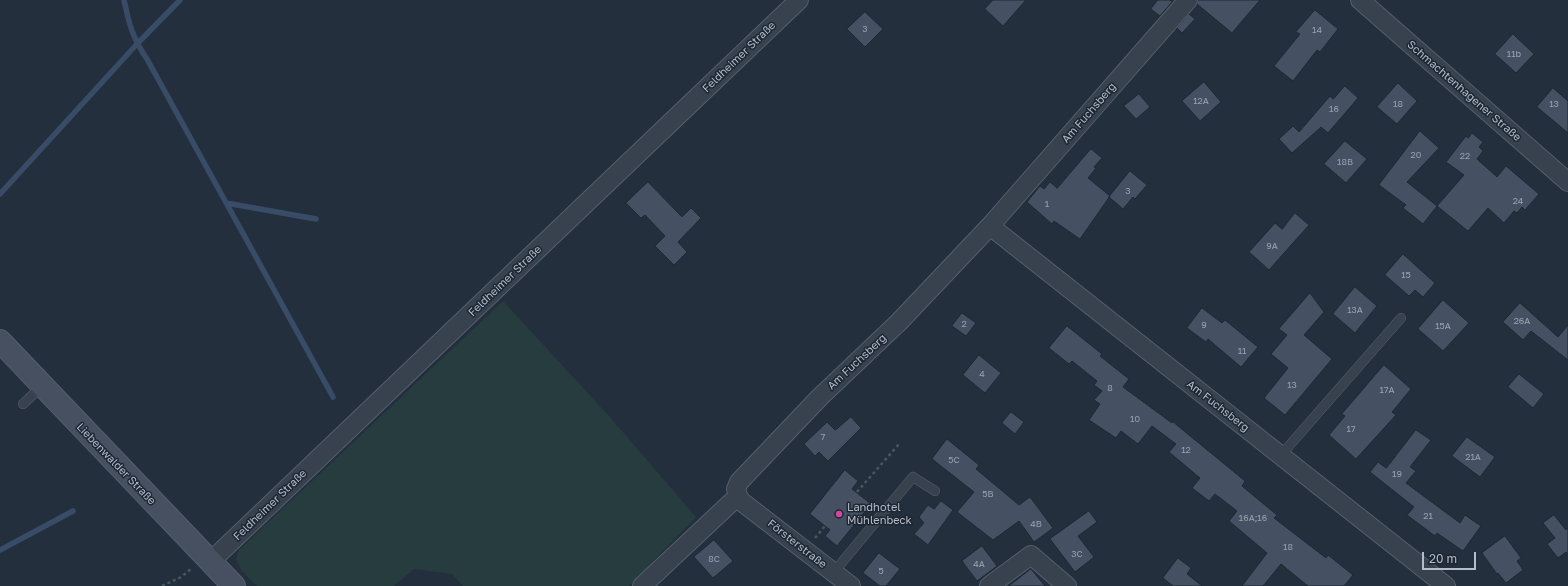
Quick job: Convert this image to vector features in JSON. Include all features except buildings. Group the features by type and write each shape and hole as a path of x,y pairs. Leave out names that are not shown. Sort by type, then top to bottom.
{"main road":[{"name":"Liebenwalder Straße","path":"0,342 234,586"}],"street":[{"name":"Feldheimer Straße","path":"207,559 800,0"},
{"name":"Am Fuchsberg","path":"740,499 736,489 744,475 820,397 899,322 990,226 1188,0"},
{"name":"Schmachtenhagener Straße","path":"1360,0 1568,182"},
{"name":"Am Fuchsberg","path":"990,226 1446,586"},
{"name":"Försterstraße","path":"740,499 851,586"},
{"path":"642,586 720,512 740,499"},
{"path":"989,586 1031,555 1067,586"}],"lane":[{"path":"1281,456 1401,318"},
{"path":"23,404 42,386"},
{"path":"834,573 913,477 935,491"}],"path":[{"path":"849,501 900,443"},
{"path":"162,586 181,577 207,559"}],"green space":[{"path":"503,301 609,416 696,517 629,586 463,586 452,574 414,569 394,586 257,586 241,570 236,559 239,550"}],"waterway":[{"path":"124,0 130,24 138,45 333,397"},
{"path":"0,194 137,44 180,0"},
{"path":"226,203 316,219"},
{"path":"0,550 73,511"}],"place":[{"name":"Landhotel Mühlenbeck","path":"839,514"}]}
